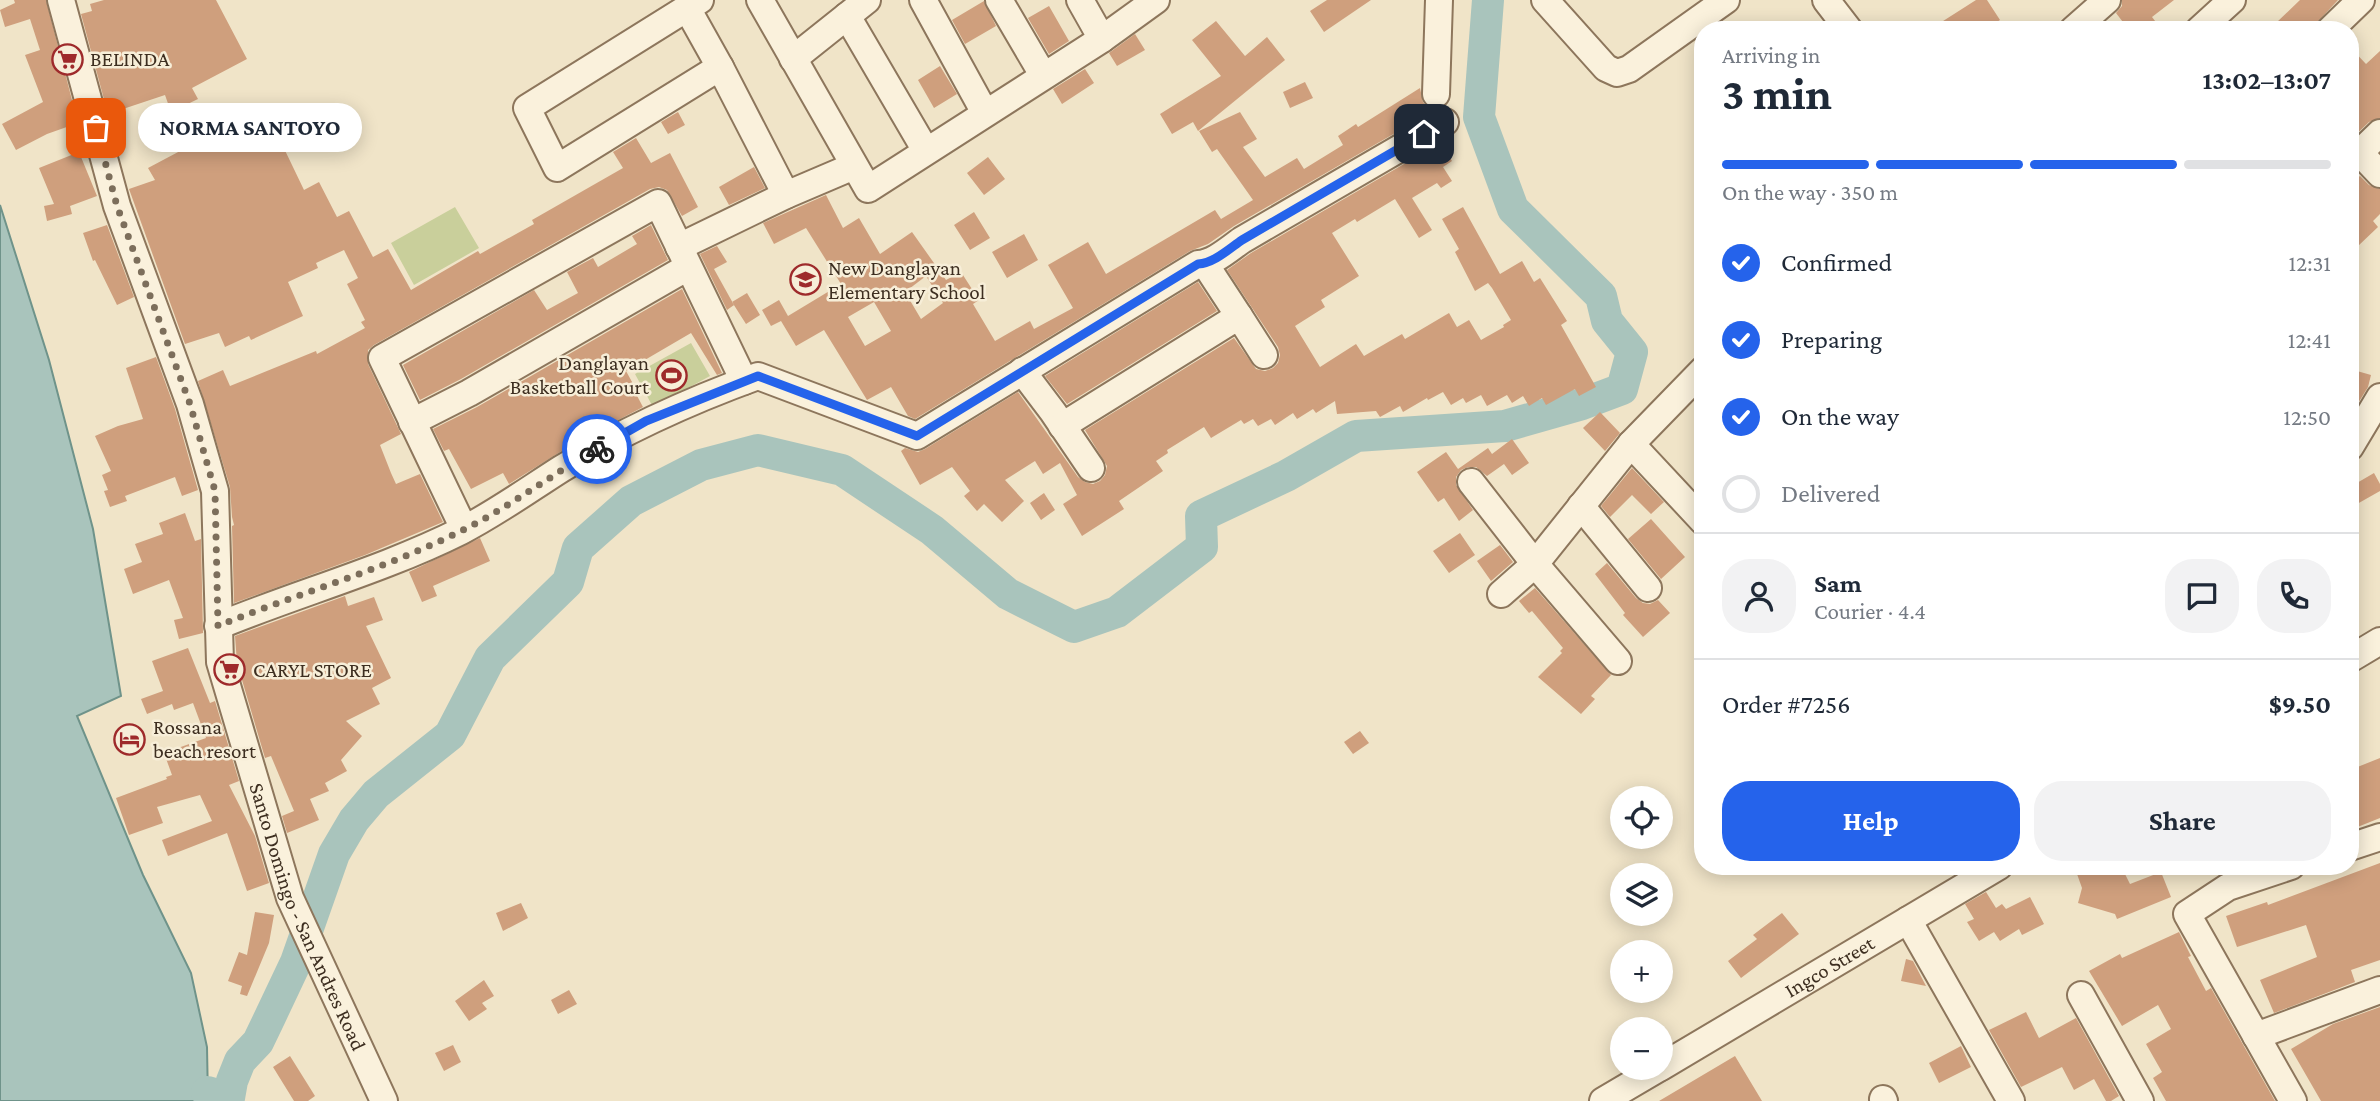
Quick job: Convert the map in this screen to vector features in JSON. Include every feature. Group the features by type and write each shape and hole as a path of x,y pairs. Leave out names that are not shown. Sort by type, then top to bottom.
{"street":[{"name":"Santo Domingo - San Andres Road","path":"61,0 117,206 190,404 215,491 220,662 290,898 384,1101"},
{"path":"760,0 867,189 1102,39 1156,0"},
{"path":"923,0 985,113"},
{"path":"999,0 1043,75"},
{"path":"1080,0 1102,39"},
{"path":"1436,93 1439,0"},
{"path":"1545,0 1606,68 1617,74 1629,69 1694,23"},
{"path":"1696,21 1726,0"},
{"path":"1826,0 1842,21"},
{"path":"2083,21 2107,0"},
{"path":"2209,21 2232,0"},
{"path":"2339,21 2361,0"},
{"path":"720,67 557,169 527,108 693,4 720,67 786,195"},
{"path":"793,59 857,8 926,151"},
{"path":"218,626 378,567 464,529 562,468 646,421 758,376 917,436 1198,264 1205,264 1445,122"},
{"path":"2359,153 2380,133"},
{"path":"2359,160 2380,174"},
{"path":"412,422 469,393 786,195 854,166"},
{"path":"464,529 382,358 658,203 744,381"},
{"path":"1205,264 1264,355"},
{"path":"1062,425 1239,316"},
{"path":"1022,371 1091,468"},
{"path":"1501,594 1535,564 1631,444 1694,379"},
{"path":"2359,432 2380,397"},
{"path":"1631,444 1694,511"},
{"path":"1471,482 1535,564 1618,661"},
{"path":"1581,506 1648,588"},
{"path":"2359,654 2380,641"},
{"path":"2359,844 2380,837"},
{"name":"Ingco Street","path":"1673,1059 1984,875"},
{"path":"2264,875 2228,887 2187,914 2293,1101"},
{"path":"1908,920 2011,1101"},
{"path":"2256,1036 2380,990"},
{"path":"2081,995 2140,1101"},
{"name":"Ingco Street","path":"1603,1101 1638,1080"}],"green space":[{"path":"455,207 479,248 414,285 391,243"},
{"name":"Danglayan Basketball Court","path":"691,343 710,376 653,407 635,374"}],"water":[{"path":"0,205 49,360 93,529 121,696 77,716 143,875 191,973 207,1047 208,1101 0,1101"}],"building":[{"path":"14,0 46,0 78,123 47,134 16,150 2,124 43,102 25,55 40,50 30,19 5,27 0,10 15,3"},
{"path":"104,0 216,0 247,59 192,88 198,99 171,112 165,95 108,114 81,14 92,11 90,4"},
{"path":"1327,0 1371,0 1324,32 1310,11"},
{"path":"1976,0 1987,0 2000,20 1998,21 1943,21"},
{"path":"2122,0 2174,0 2152,17 2155,21 2122,21 2116,13 2122,6"},
{"path":"2300,0 2338,0 2318,21 2278,21"},
{"path":"984,1 996,26 965,44 952,20"},
{"path":"1049,6 1069,41 1049,54 1028,18"},
{"path":"1216,21 1245,56 1267,37 1285,60 1198,131 1193,122 1172,134 1160,114 1221,76 1192,40"},
{"path":"1135,34 1145,50 1117,66 1109,53"},
{"path":"2380,51 2380,118 2369,122 2359,131 2359,57 2366,64"},
{"path":"940,66 957,94 934,108 918,80"},
{"path":"1085,69 1094,83 1062,104 1053,89"},
{"path":"1305,82 1313,98 1290,108 1283,92"},
{"path":"1420,88 1423,102 1428,108 1435,110 1234,226 1208,244 1190,251 915,419 908,416 891,387 867,400 824,330 796,346 781,321 771,326 762,310 779,300 788,316 841,284 806,228 774,244 763,223 826,195 843,228 859,218 880,254 912,232 946,280 961,272 979,300 973,304 995,341 1030,321 1034,329 1073,308 1048,265 1088,242 1106,274 1215,210 1221,219 1253,200 1217,149 1212,152 1199,131 1240,112 1257,139 1243,147 1265,177 1297,158 1304,169 1343,145 1338,136 1356,124 1358,127","holes":["926,276 943,303 921,319 905,292","874,302 891,331 865,346 848,317"]},
{"path":"678,112 685,125 668,134 661,122"},
{"path":"268,115 304,190 319,182 337,217 349,211 373,257 388,249 411,290 478,251 480,254 534,224 532,220 623,168 613,152 636,138 651,163 670,153 698,207 682,216 667,190 659,187 650,189 368,350 368,364 401,434 380,445 391,473 396,484 420,474 443,522 365,555 234,603 234,525 230,487 198,381 223,370 230,386 316,351 317,354 365,328 361,322 365,320 347,284 358,278 344,250 316,263 318,268 288,282 303,316 251,340 249,336 225,347 219,333 185,344 129,189 155,180 148,168 197,142 200,148"},
{"path":"1447,139 1441,144 1452,161 1443,167 1452,181 1441,188 1437,183 1412,198 1432,230 1419,238 1395,199 1357,222 1355,219 1332,233 1359,276 1321,300 1325,307 1295,326 1320,367 1356,344 1364,356 1402,334 1405,339 1449,313 1457,327 1469,320 1481,340 1504,327 1503,325 1511,320 1488,283 1475,291 1455,252 1459,249 1442,219 1463,207 1500,274 1522,261 1534,282 1540,278 1567,321 1561,325 1596,387 1579,396 1575,389 1546,405 1542,398 1529,406 1523,396 1512,403 1507,395 1487,406 1481,395 1466,403 1463,398 1451,405 1443,392 1403,412 1400,406 1380,417 1376,411 1337,414 1335,401 1316,413 1313,409 1297,419 1293,413 1275,425 1271,419 1258,426 1253,419 1244,424 1241,420 1211,438 1204,427 1167,450 1168,453 1156,461 1163,471 1119,501 1124,509 1082,536 1063,504 1077,495 1060,463 1043,474 1035,461 1005,480 1024,501 1002,522 984,504 977,511 964,496 970,491 952,467 920,485 901,451 905,448 918,452 925,449 1018,392 1078,477 1093,484 1105,475 1107,466 1085,430 1234,338 1256,369 1265,371 1273,368 1280,355 1278,347 1227,270 1251,253"},
{"path":"79,152 97,196 70,206 72,214 47,221 44,206 54,204 39,168"},
{"path":"988,157 1005,179 984,195 967,173"},
{"path":"754,167 765,188 729,205 719,187"},
{"path":"2359,177 2380,189 2380,214 2373,221 2378,227 2359,245"},
{"path":"974,212 990,238 970,250 954,225"},
{"path":"107,225 134,297 117,305 95,260 93,261 83,233"},
{"path":"651,225 668,260 420,400 403,365 534,290 547,310 578,293 567,272 593,258 598,267 637,244 632,236"},
{"path":"1024,234 1038,260 1007,278 992,252"},
{"path":"717,246 727,262 714,269 734,305 727,310 700,254"},
{"path":"1198,282 1217,311 1067,404 1045,376"},
{"path":"682,289 722,373 717,375 691,333 626,371 643,407 576,442 509,484 503,473 471,489 449,449 444,451 433,429 477,407"},
{"path":"747,293 760,315 746,324 732,302"},
{"path":"156,357 175,409 198,490 182,496 175,477 125,496 127,501 110,507 104,491 108,490 102,475 111,471 95,436 143,419 126,368"},
{"path":"2359,372 2371,375 2368,387 2359,402"},
{"path":"1600,412 1620,433 1605,451 1583,428"},
{"path":"1512,439 1529,463 1512,475 1504,464 1487,476 1476,467 1461,470 1456,477 1456,485 1473,510 1459,521 1444,498 1438,502 1417,472 1446,452 1458,469 1488,448 1492,454"},
{"path":"1632,468 1664,502 1651,514 1632,495 1610,517 1601,506"},
{"path":"2374,473 2380,484 2380,491 2359,503 2359,482"},
{"path":"1044,493 1055,510 1041,520 1030,503"},
{"path":"185,513 195,541 201,539 203,633 179,639 174,620 183,618 169,580 133,594 124,569 142,562 135,544 163,534 159,523"},
{"path":"1651,519 1685,557 1661,579 1628,539"},
{"path":"1460,533 1475,555 1449,573 1433,551"},
{"path":"480,538 490,561 433,586 437,596 422,602 409,572"},
{"path":"1500,545 1513,562 1491,581 1477,561"},
{"path":"1607,563 1636,598 1650,604 1658,600 1670,613 1643,637 1623,615 1625,613 1595,574"},
{"path":"1535,588 1611,675 1591,696 1595,699 1581,714 1538,677 1562,653 1560,651 1563,648 1532,611 1529,613 1519,601"},
{"path":"345,596 348,606 374,597 383,620 366,626 391,678 372,688 380,704 346,721 362,736 341,760 347,771 325,783 329,791 310,799 319,820 287,833 282,816 294,811 271,756 265,758 237,663 235,636"},
{"path":"188,648 210,703 215,701 239,781 229,785 255,836 269,883 247,891 227,833 168,856 162,840 212,821 200,795 157,807 163,823 129,835 116,798 167,779 166,777 172,775 164,753 206,738 193,703 174,710 172,704 147,714 141,699 163,691 152,661"},
{"path":"1360,731 1369,743 1353,754 1344,742"},
{"path":"2380,758 2380,818 2359,826 2359,766"},
{"path":"2380,863 2380,960 2351,970 2355,982 2274,1013 2260,980 2317,957 2306,925 2237,947 2226,916 2267,902 2268,905 2348,875 2359,875 2359,871"},
{"path":"2077,875 2126,875 2130,884 2153,875 2162,875 2171,897 2117,919 2115,914 2078,903 2082,888"},
{"path":"1986,892 1996,908 2002,904 2006,909 2030,897 2044,924 2022,935 2019,929 2000,941 1994,932 1979,941 1967,922 1974,919 1965,904"},
{"path":"521,903 528,918 503,931 496,913"},
{"path":"255,912 274,915 269,943 247,996 240,994 242,986 228,981 239,952 247,955"},
{"path":"1782,913 1799,934 1741,978 1728,961 1757,939 1753,935"},
{"path":"2179,932 2191,956 2188,957 2206,991 2211,988 2275,1101 2166,1101 2153,1078 2162,1072 2146,1044 2171,1029 2158,1005 2122,1026 2089,971 2120,954 2122,958"},
{"path":"1906,959 1913,961 1926,986 1901,981"},
{"path":"484,980 494,996 482,1003 487,1009 469,1021 455,1001"},
{"path":"569,990 577,1004 558,1014 551,1000"},
{"path":"2380,1007 2380,1101 2321,1101 2291,1049 2333,1024"},
{"path":"2026,1012 2039,1038 2076,1018 2119,1096 2106,1101 2094,1079 2074,1090 2062,1067 2021,1087 1989,1030"},
{"path":"453,1045 461,1062 444,1071 435,1053"},
{"path":"1961,1046 1971,1067 1939,1083 1929,1063"},
{"path":"290,1056 315,1096 308,1101 294,1101 273,1067"},
{"path":"1735,1056 1762,1101 1659,1101"}],"waterway":[{"path":"207,1092 229,1098 240,1061 258,1042 296,962 334,854 354,820 376,794 450,735 490,658 568,582 578,548 631,501 701,465 758,450 842,470 932,530 1008,594 1074,627 1117,612 1202,547 1201,516 1286,476 1356,436 1505,426 1582,404 1622,389 1632,352 1607,321 1601,296 1513,209 1479,117 1488,0"}],"way so far":[{"path":"96,128 117,206 190,404 215,491 218,626 378,567 462,531 597,449"}],"place":[{"name":"BELINDA","path":"67,59"},
{"name":"NORMA SANTOYO","path":"96,128"},
{"name":"New Danglayan Elementary School","path":"805,280"},
{"name":"Danglayan Basketball Court","path":"672,375"},
{"name":"CARYL STORE","path":"230,670"},
{"name":"Rossana beach resort","path":"130,739"}],"route":[{"path":"597,449 646,421 758,376 917,436 1198,264 1205,264 1216,258 1242,240 1424,134"}]}
